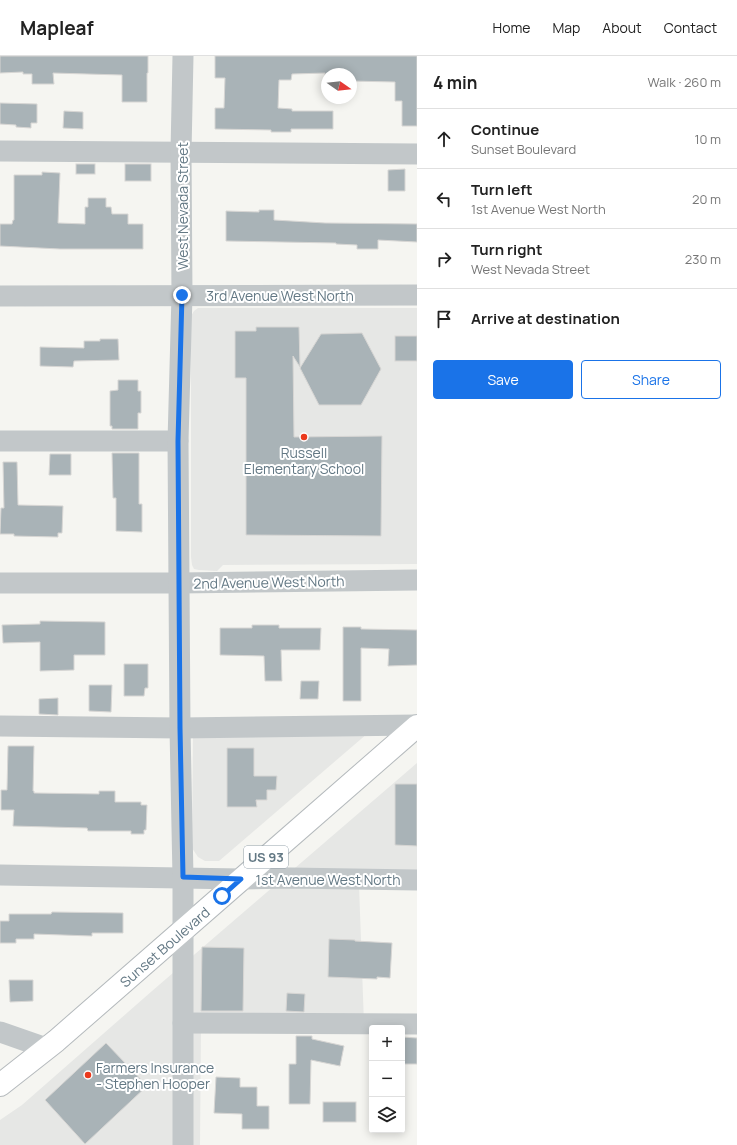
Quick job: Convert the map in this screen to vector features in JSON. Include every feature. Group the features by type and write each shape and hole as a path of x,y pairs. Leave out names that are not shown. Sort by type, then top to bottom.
{"main road":[{"name":"Sunset Boulevard","path":"0,1085 46,1048 183,931 417,726"}],"street":[{"name":"West Nevada Street","path":"182,1145 183,877 180,728 178,441 182,295 183,56"},
{"path":"0,151 417,154"},
{"name":"3rd Avenue West North","path":"0,296 417,295"},
{"path":"0,441 178,441"},
{"name":"2nd Avenue West North","path":"0,583 179,583 417,580"},
{"path":"0,726 180,728 417,726"},
{"name":"1st Avenue West North","path":"0,875 417,880"},
{"path":"183,1023 417,1024"},
{"path":"0,1032 46,1048"}],"shaded area":[{"name":"Russell Elementary School","path":"198,308 417,308 417,564 223,565 217,571 194,569 191,557 191,316"},
{"path":"193,732 368,733 219,861 205,861 198,857 192,848"},
{"path":"417,763 417,883 359,885 364,1024 201,1023 200,1145 0,1145 0,1120 22,1105"}],"building":[{"path":"0,56 148,56 147,102 122,102 122,75 53,73 54,84 32,84 32,74 23,74 23,72 0,73"},
{"path":"215,56 417,56 417,126 402,126 402,101 395,101 395,82 357,81 357,68 321,68 321,73 292,74 291,80 279,80 278,108 292,109 292,111 333,111 333,129 291,129 291,132 271,132 271,130 215,129 215,108 224,108 225,78 215,78"},
{"path":"0,103 37,104 37,123 31,123 31,128 0,124"},
{"path":"64,111 83,112 83,129 63,128"},
{"path":"76,164 95,164 95,174 76,174"},
{"path":"125,164 151,164 151,181 125,181"},
{"path":"405,169 405,191 388,191 388,170"},
{"path":"42,172 60,173 58,223 85,224 85,207 88,207 88,198 106,198 106,207 111,207 112,214 128,214 128,224 143,224 143,249 60,249 0,246 0,224 12,224 14,220 14,175 42,175"},
{"path":"259,210 274,210 274,220 325,223 417,224 417,242 378,240 378,249 357,249 357,245 336,243 226,241 226,211 259,212"},
{"path":"256,327 299,327 300,367 293,356 294,437 382,436 381,536 246,535 246,378 235,378 235,331 256,331"},
{"path":"362,333 381,369 361,405 319,405 300,368 321,334"},
{"path":"395,336 417,336 417,361 395,361"},
{"path":"100,339 118,339 119,360 74,361 73,367 40,366 40,347 84,348 84,341 100,341"},
{"path":"118,380 138,380 138,391 141,391 141,413 138,413 138,429 112,429 112,426 110,426 110,391 118,390"},
{"path":"112,453 139,453 139,504 142,504 142,532 116,531 116,498 113,498"},
{"path":"50,454 71,454 71,475 49,475"},
{"path":"3,462 17,462 18,505 63,506 62,533 58,533 58,537 14,536 14,534 0,534 1,508 4,508"},
{"path":"40,621 105,622 105,655 74,655 74,670 40,671 40,642 3,643 2,625 40,624"},
{"path":"252,625 279,625 279,628 321,628 320,650 281,650 282,681 265,681 264,656 220,655 220,628 252,628"},
{"path":"343,627 361,627 361,629 417,630 417,665 388,666 389,649 361,648 361,701 343,701"},
{"path":"124,664 148,664 148,688 145,688 144,696 124,696"},
{"path":"301,681 319,681 318,699 300,699"},
{"path":"89,685 112,685 111,712 89,711"},
{"path":"58,698 58,715 39,714 39,699"},
{"path":"8,746 34,746 34,793 99,794 99,791 115,791 115,802 141,802 141,805 147,805 146,830 144,830 144,834 131,834 131,831 88,831 87,828 13,826 14,810 1,810 1,790 7,790"},
{"path":"227,748 254,748 254,776 277,776 276,790 267,790 267,800 256,800 257,807 227,807"},
{"path":"395,784 417,784 417,846 395,845"},
{"path":"52,912 123,913 123,933 92,933 92,936 34,934 34,939 16,939 16,943 0,943 0,921 9,921 9,914 51,914"},
{"path":"329,939 392,943 390,978 377,977 377,979 328,977"},
{"path":"202,947 244,948 243,1011 201,1011"},
{"path":"9,980 33,980 33,1001 10,1002"},
{"path":"287,993 305,994 304,1012 286,1011"},
{"path":"296,1036 312,1036 312,1039 344,1046 340,1066 311,1060 310,1104 289,1104 289,1064 296,1064"},
{"path":"405,1037 417,1038 417,1064 405,1064"},
{"path":"106,1043 147,1086 85,1144 45,1100"},
{"path":"216,1077 240,1078 240,1087 257,1087 257,1106 269,1106 269,1129 242,1129 242,1114 214,1113"},
{"path":"323,1102 356,1102 356,1122 323,1122"}],"place":[{"name":"Russell Elementary School","path":"304,437"},
{"name":"Farmers Insurance - Stephen Hooper","path":"88,1075"}],"route":[{"path":"182,295 178,441 180,728 183,877 241,879 222,896"}]}
